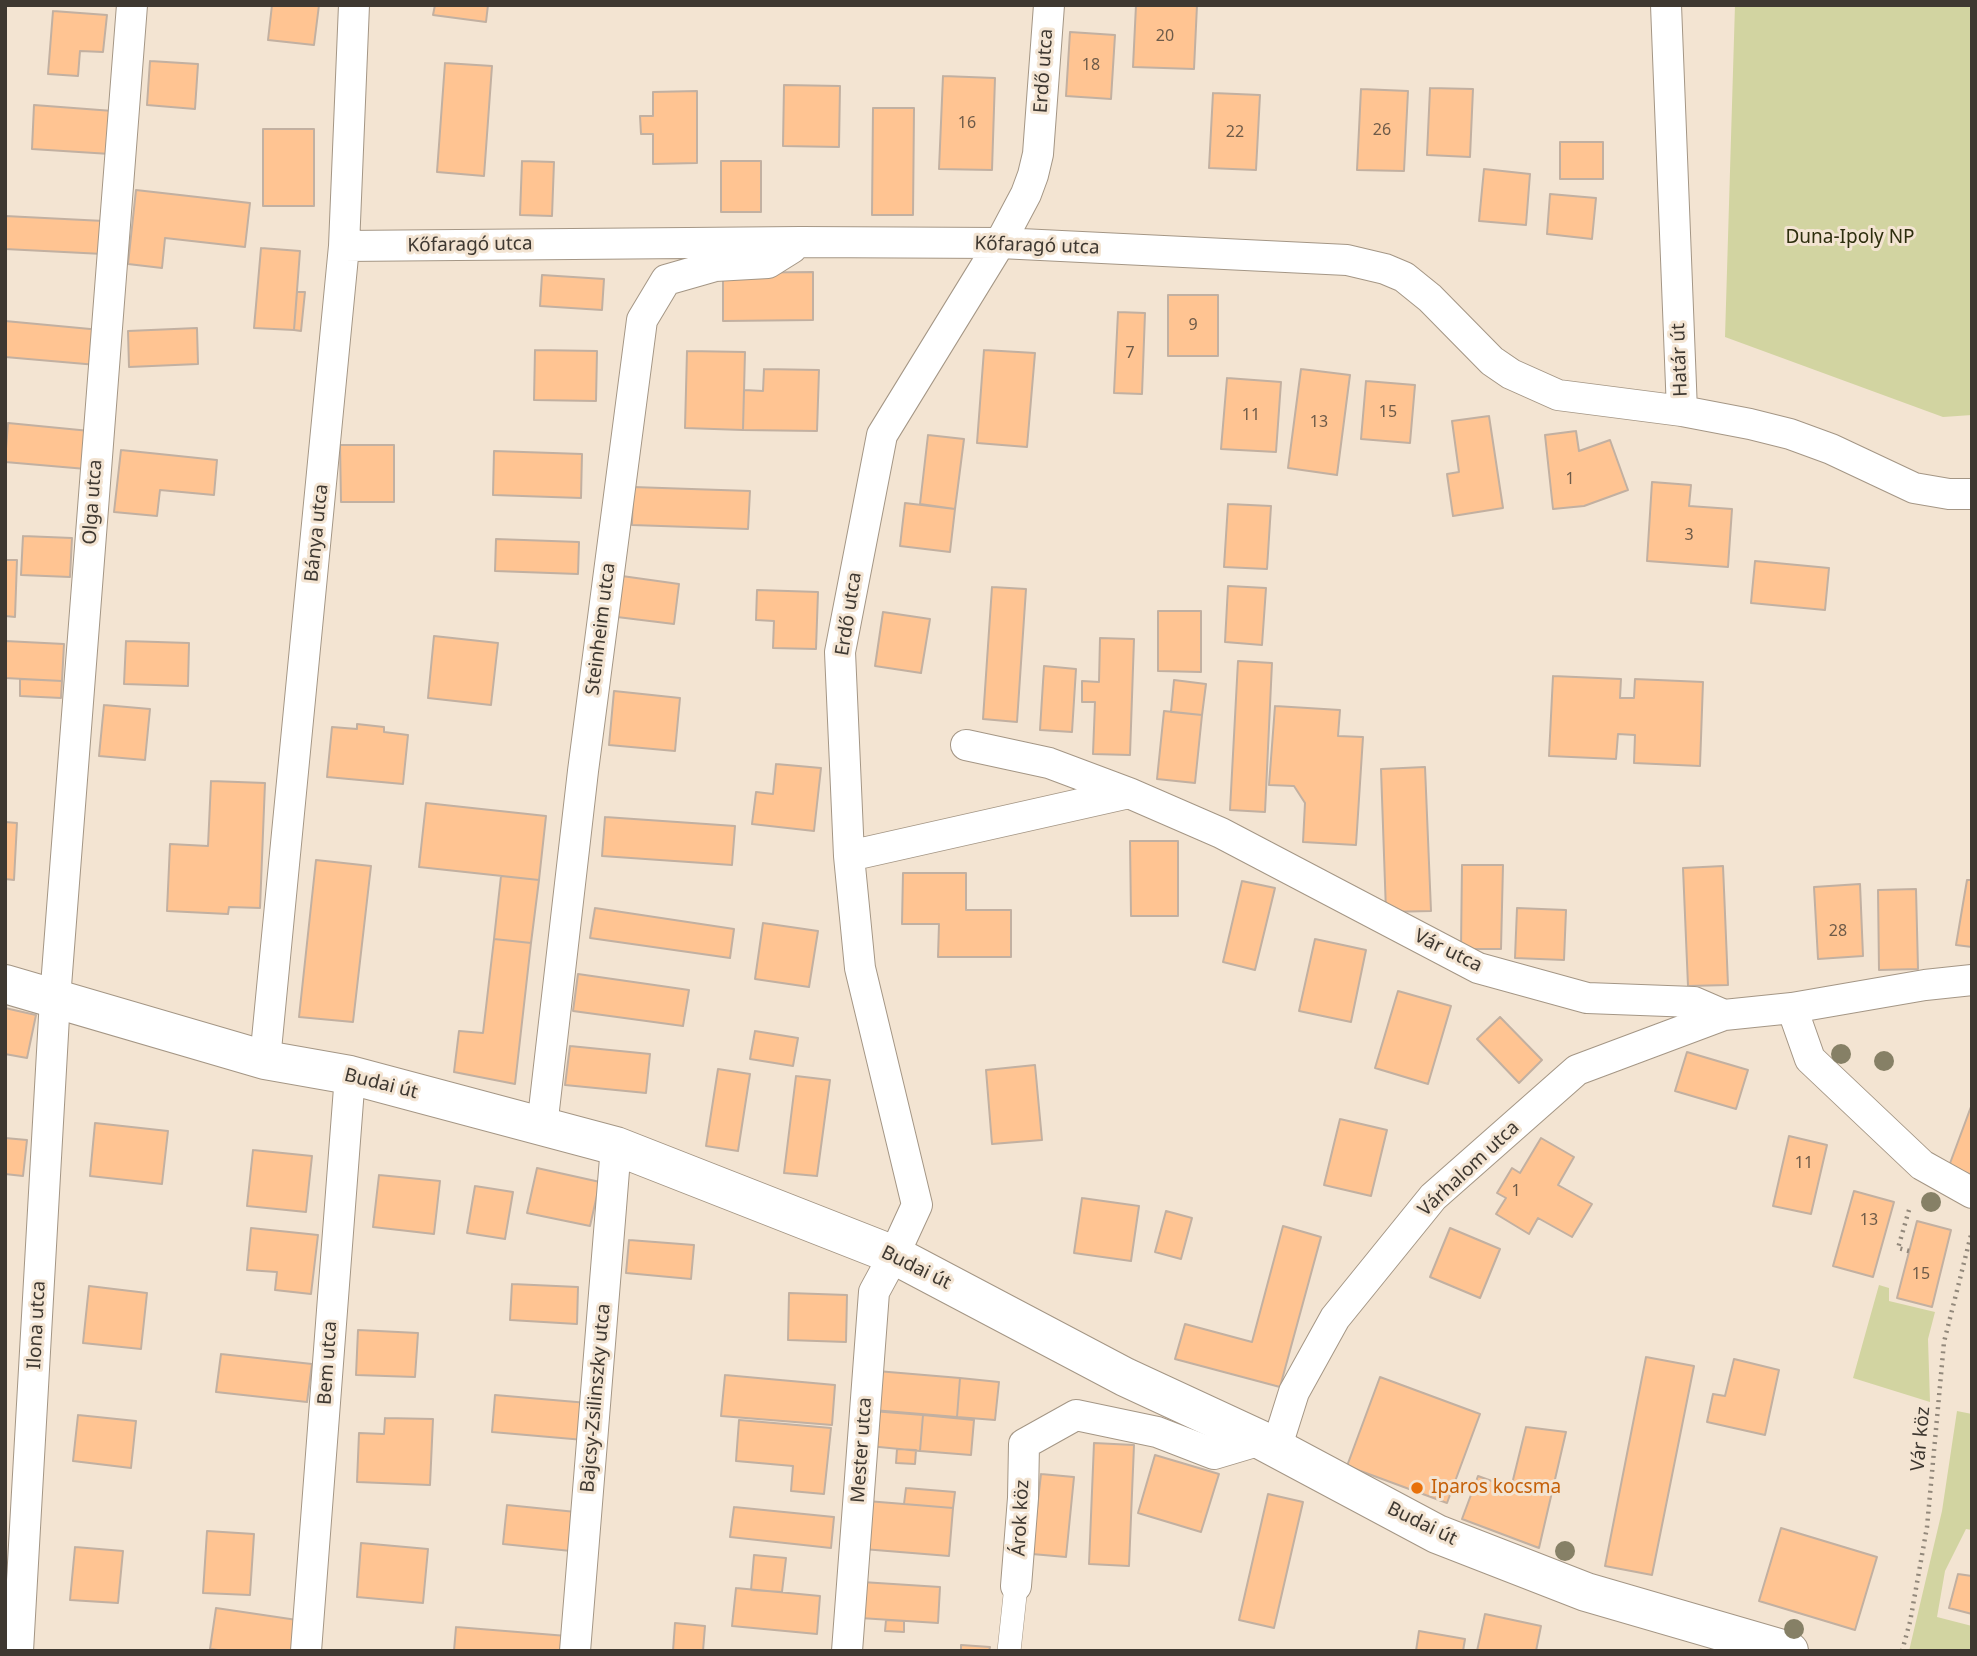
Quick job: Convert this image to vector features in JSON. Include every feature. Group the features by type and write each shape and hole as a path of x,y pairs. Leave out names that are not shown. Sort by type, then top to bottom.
{"street":[{"name":"Olga utca","path":"55,999 132,5"},
{"name":"Bánya utca","path":"265,1060 345,246 354,5"},
{"name":"Erdő utca","path":"894,1255 917,1205 860,968 849,856 840,652 882,435 1000,243 1026,194 1036,165 1049,5"},
{"name":"Határ út","path":"1666,5 1682,411 1790,434 1831,449 1914,488 1949,494 1972,494"},
{"name":"Steinheim utca","path":"542,1127 583,771 642,320 666,280 715,266 768,263 802,242"},
{"name":"Kőfaragó utca","path":"345,246 1000,243 1359,262 1395,272 1419,288 1483,352 1519,378 1563,396 1682,411"},
{"name":"Vár utca","path":"966,745 1049,763 1129,793 1221,833 1478,968 1587,998 1694,1002 1724,1015 1792,1008 1925,985 1972,980"},
{"path":"849,856 1129,793"},
{"name":"Budai út","path":"5,984 265,1060 350,1075 616,1146 894,1255 1125,1377 1268,1445 1449,1539 1586,1592 1789,1651"},
{"name":"Ilona utca","path":"18,1651 55,999"},
{"path":"1792,1008 1810,1059 1922,1166 1972,1193"},
{"name":"Várhalom utca","path":"1268,1445 1335,1318 1433,1197 1577,1070 1724,1015"},
{"name":"Bem utca","path":"306,1651 350,1075"},
{"name":"Bajcsy-Zsilinszky utca","path":"575,1651 616,1146"},
{"name":"Mester utca","path":"847,1651 874,1292 894,1255"},
{"name":"Árok köz","path":"1009,1651 1023,1498 1024,1444 1076,1415 1157,1432 1214,1454 1268,1445"}],"path":[{"path":"1909,1210 1898,1248 1909,1251"},
{"name":"Vár köz","path":"1902,1651 1910,1622 1927,1527 1944,1342 1972,1231"}],"green space":[{"name":"Duna-Ipoly NP","path":"1735,5 1972,5 1972,415 1943,417 1725,337"},
{"path":"1879,1285 1889,1288 1889,1301 1935,1312 1928,1339 1930,1402 1853,1378"},
{"path":"1957,1411 1972,1414 1972,1530 1966,1529 1945,1571 1937,1617 1972,1626 1972,1651 1909,1651 1942,1511"}],"building":[{"path":"272,5 319,5 314,45 268,40"},
{"path":"435,5 488,5 486,22 433,15"},
{"path":"1136,5 1197,5 1194,69 1133,67"},
{"path":"53,11 107,15 103,52 80,51 78,76 48,74"},
{"path":"1070,32 1115,35 1111,99 1066,96"},
{"path":"150,61 198,64 195,109 147,105"},
{"path":"445,63 492,66 484,176 437,172"},
{"path":"943,76 995,78 992,170 939,169"},
{"path":"784,85 840,86 839,147 783,146"},
{"path":"1430,88 1473,89 1470,157 1427,155"},
{"path":"1361,89 1408,91 1404,171 1357,170"},
{"path":"697,91 697,163 653,164 653,134 641,134 640,116 653,116 653,92"},
{"path":"1213,93 1260,95 1256,170 1209,168"},
{"path":"34,105 113,111 110,154 32,149"},
{"path":"873,108 914,108 913,215 872,215"},
{"path":"263,129 314,129 314,206 263,206"},
{"path":"1560,142 1603,142 1603,179 1560,179"},
{"path":"522,161 554,162 552,216 520,215"},
{"path":"721,161 761,161 761,212 721,212"},
{"path":"1484,169 1530,174 1526,225 1479,221"},
{"path":"136,190 250,203 245,247 165,238 162,268 128,264"},
{"path":"1550,194 1596,198 1592,239 1547,234"},
{"path":"5,216 104,221 103,254 5,249"},
{"path":"261,248 300,251 294,330 254,328"},
{"path":"813,272 813,320 723,321 723,273"},
{"path":"542,275 604,279 602,310 540,306"},
{"path":"297,292 305,292 301,331 294,330"},
{"path":"1168,295 1218,295 1218,356 1168,356"},
{"path":"1118,312 1145,313 1142,394 1114,393"},
{"path":"5,321 101,330 97,365 5,357"},
{"path":"197,328 198,364 129,367 128,331"},
{"path":"535,350 597,351 596,401 534,400"},
{"path":"984,350 1035,353 1027,447 977,443"},
{"path":"687,351 745,352 743,430 685,428"},
{"path":"764,369 819,370 817,431 743,430 744,390 763,391"},
{"path":"1301,369 1350,375 1337,475 1288,468"},
{"path":"1227,378 1281,382 1276,452 1221,449"},
{"path":"1366,381 1415,385 1410,443 1361,439"},
{"path":"1489,416 1503,508 1453,516 1447,474 1459,472 1452,421"},
{"path":"8,423 90,431 86,469 5,462"},
{"path":"1576,431 1579,451 1610,440 1628,490 1584,506 1553,509 1545,435"},
{"path":"928,435 964,439 955,509 920,504"},
{"path":"340,445 394,445 394,502 341,502"},
{"path":"121,450 217,460 214,495 160,490 157,516 114,512"},
{"path":"494,451 582,454 581,498 493,495"},
{"path":"1652,482 1691,485 1689,506 1732,509 1728,567 1647,561"},
{"path":"633,487 750,491 748,529 632,525"},
{"path":"905,503 955,509 950,552 900,546"},
{"path":"1228,504 1271,506 1267,569 1224,567"},
{"path":"23,536 72,538 70,577 21,575"},
{"path":"496,539 579,542 578,574 495,571"},
{"path":"5,560 17,560 15,617 5,616"},
{"path":"1755,561 1829,568 1825,610 1751,603"},
{"path":"622,576 679,584 674,624 617,617"},
{"path":"1228,586 1266,588 1262,645 1225,642"},
{"path":"992,587 1026,589 1017,722 983,719"},
{"path":"757,590 818,592 816,649 773,648 774,621 756,620"},
{"path":"1158,611 1201,611 1201,672 1158,671"},
{"path":"883,612 930,619 921,673 875,666"},
{"path":"434,636 498,643 491,705 428,698"},
{"path":"1100,638 1134,639 1130,755 1093,754 1095,702 1082,702 1082,681 1099,682"},
{"path":"5,641 64,644 62,681 5,678"},
{"path":"126,641 189,643 188,686 124,684"},
{"path":"1238,661 1272,663 1265,812 1230,810"},
{"path":"1044,666 1076,669 1072,732 1040,730"},
{"path":"1553,676 1621,679 1620,698 1634,698 1635,679 1703,682 1700,766 1634,763 1635,735 1618,734 1616,759 1549,756"},
{"path":"20,679 62,681 61,698 20,696"},
{"path":"1174,680 1206,684 1202,715 1171,712"},
{"path":"614,691 680,698 675,751 609,745"},
{"path":"104,705 150,709 145,760 99,756"},
{"path":"1275,706 1340,710 1338,736 1363,737 1356,845 1303,842 1305,803 1294,786 1269,785"},
{"path":"1164,711 1202,715 1195,783 1157,779"},
{"path":"357,724 384,727 384,732 408,735 403,784 327,777 332,727 357,729"},
{"path":"776,764 821,768 814,831 752,824 756,792 773,794"},
{"path":"1425,767 1431,911 1386,912 1381,769"},
{"path":"211,781 265,783 260,908 229,907 228,914 167,911 170,844 208,846"},
{"path":"426,803 546,816 539,880 419,867"},
{"path":"605,817 735,826 732,865 602,856"},
{"path":"5,822 17,823 14,880 5,879"},
{"path":"1130,841 1178,841 1178,916 1131,916"},
{"path":"316,860 371,866 353,1022 299,1017"},
{"path":"1462,865 1503,865 1501,949 1461,949"},
{"path":"1723,866 1728,985 1688,986 1683,868"},
{"path":"903,873 966,873 966,910 1011,910 1011,957 938,957 939,924 902,924"},
{"path":"501,876 539,880 531,943 494,939"},
{"path":"1967,880 1972,880 1972,947 1956,945"},
{"path":"1242,881 1275,888 1255,970 1223,962"},
{"path":"1860,884 1863,956 1818,959 1814,887"},
{"path":"1916,889 1918,969 1879,970 1878,890"},
{"path":"595,908 734,929 730,958 590,938"},
{"path":"1517,908 1566,910 1564,960 1515,958"},
{"path":"763,923 818,931 809,987 755,979"},
{"path":"494,939 531,943 515,1084 454,1072 459,1031 483,1033"},
{"path":"1315,939 1366,950 1351,1022 1299,1011"},
{"path":"578,974 689,990 683,1026 573,1011"},
{"path":"1398,991 1451,1006 1428,1084 1375,1068"},
{"path":"5,1008 36,1015 27,1058 5,1054"},
{"path":"1500,1017 1542,1060 1519,1083 1477,1039"},
{"path":"755,1031 798,1038 793,1066 750,1059"},
{"path":"570,1046 650,1054 646,1093 565,1085"},
{"path":"1687,1052 1748,1070 1736,1109 1675,1091"},
{"path":"1035,1065 1042,1140 992,1144 986,1070"},
{"path":"718,1069 750,1074 738,1151 706,1146"},
{"path":"796,1076 830,1080 817,1176 784,1173"},
{"path":"1972,1104 1972,1175 1949,1166"},
{"path":"1340,1119 1387,1130 1371,1196 1324,1185"},
{"path":"95,1123 168,1131 162,1184 90,1176"},
{"path":"1789,1136 1827,1145 1811,1214 1773,1206"},
{"path":"5,1138 27,1140 23,1176 5,1174"},
{"path":"1541,1138 1574,1157 1558,1185 1592,1204 1572,1237 1538,1218 1529,1234 1496,1214 1506,1198 1497,1193 1512,1168 1520,1173"},
{"path":"253,1150 312,1156 306,1212 247,1206"},
{"path":"537,1168 600,1182 590,1226 527,1213"},
{"path":"379,1175 440,1181 434,1234 373,1227"},
{"path":"475,1186 513,1192 505,1239 467,1233"},
{"path":"1854,1191 1894,1202 1873,1277 1833,1266"},
{"path":"1082,1198 1139,1206 1131,1261 1074,1253"},
{"path":"1166,1211 1192,1218 1181,1259 1155,1252"},
{"path":"1917,1221 1951,1230 1932,1307 1897,1298"},
{"path":"1283,1226 1321,1237 1280,1387 1175,1359 1185,1324 1252,1342"},
{"path":"251,1228 318,1235 311,1294 275,1290 277,1272 247,1270"},
{"path":"1450,1228 1500,1249 1480,1298 1430,1277"},
{"path":"629,1240 694,1245 691,1279 626,1273"},
{"path":"512,1284 578,1287 577,1324 510,1320"},
{"path":"89,1286 147,1293 141,1349 83,1343"},
{"path":"789,1293 847,1295 846,1342 788,1340"},
{"path":"358,1330 418,1333 415,1377 356,1375"},
{"path":"221,1354 312,1364 307,1402 216,1392"},
{"path":"1646,1357 1694,1366 1652,1575 1605,1566"},
{"path":"1734,1359 1779,1370 1765,1435 1707,1422 1713,1394 1725,1396"},
{"path":"877,1371 960,1378 957,1417 873,1410"},
{"path":"725,1375 835,1385 832,1425 721,1416"},
{"path":"1380,1377 1480,1414 1447,1503 1347,1466"},
{"path":"960,1378 999,1382 995,1420 957,1417"},
{"path":"495,1395 588,1403 584,1440 492,1432"},
{"path":"872,1411 923,1415 920,1451 869,1446"},
{"path":"78,1415 136,1421 131,1468 73,1461"},
{"path":"923,1415 974,1420 971,1455 920,1451"},
{"path":"385,1418 433,1419 430,1485 357,1482 359,1433 384,1434"},
{"path":"739,1420 831,1428 824,1494 791,1491 793,1466 736,1461"},
{"path":"1526,1427 1566,1432 1539,1548 1462,1519 1478,1476 1511,1488"},
{"path":"1094,1443 1134,1445 1129,1566 1089,1564"},
{"path":"897,1449 916,1450 915,1464 896,1463"},
{"path":"1155,1455 1219,1474 1201,1532 1138,1513"},
{"path":"1041,1474 1074,1477 1066,1557 1032,1554"},
{"path":"906,1488 955,1492 953,1508 904,1504"},
{"path":"1268,1494 1303,1502 1274,1628 1239,1620"},
{"path":"867,1501 953,1508 949,1556 863,1549"},
{"path":"507,1505 576,1512 571,1551 503,1544"},
{"path":"734,1507 834,1517 831,1548 730,1537"},
{"path":"1781,1528 1877,1557 1855,1630 1759,1601"},
{"path":"207,1531 254,1534 250,1595 203,1593"},
{"path":"361,1543 428,1549 423,1603 357,1597"},
{"path":"75,1547 123,1551 118,1603 70,1600"},
{"path":"754,1555 786,1558 782,1592 751,1590"},
{"path":"1958,1574 1972,1576 1972,1614 1949,1608"},
{"path":"862,1582 940,1587 938,1623 860,1618"},
{"path":"736,1588 820,1596 817,1634 732,1626"},
{"path":"216,1608 297,1620 292,1651 210,1649"},
{"path":"1485,1614 1541,1626 1536,1651 1477,1651"},
{"path":"886,1620 904,1621 904,1632 885,1631"},
{"path":"675,1623 705,1626 703,1651 673,1651"},
{"path":"456,1627 567,1636 566,1651 454,1651"},
{"path":"1419,1631 1465,1639 1463,1651 1416,1651"},
{"path":"961,1645 990,1647 989,1651 961,1651"}],"place":[{"name":"Iparos kocsma","path":"1417,1488"}]}
